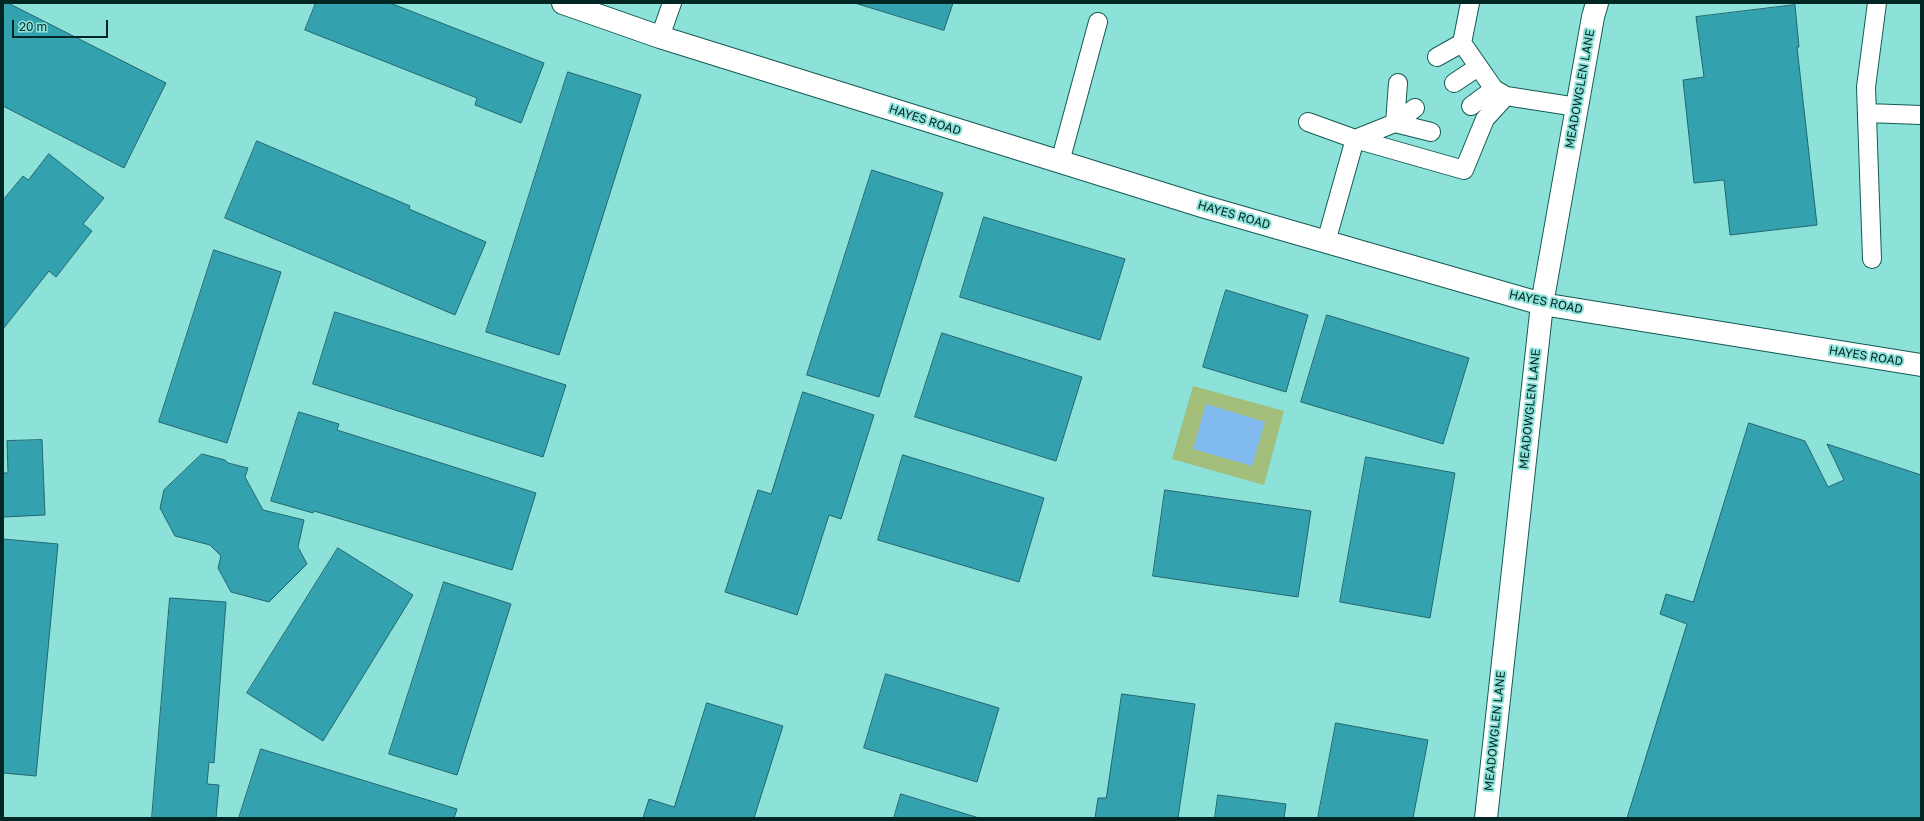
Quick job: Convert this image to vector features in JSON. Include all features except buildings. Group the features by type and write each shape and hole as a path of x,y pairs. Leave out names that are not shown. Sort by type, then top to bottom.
{"street":[{"name":"HAYES ROAD","path":"563,3 660,37 1202,206 1542,304 1921,365"},
{"name":"MEADOWGLEN LANE","path":"1486,818 1542,304 1593,17 1597,3"}],"lane":[{"path":"660,37 672,3"},
{"path":"1470,3 1462,42 1478,67 1500,92"},
{"path":"1872,259 1866,87 1877,3"},
{"path":"1060,162 1098,22"},
{"path":"1437,58 1462,42"},
{"path":"1454,83 1478,67"},
{"path":"1395,123 1398,83"},
{"path":"1308,122 1355,139 1464,170 1485,119 1500,92"},
{"path":"1471,106 1500,92 1577,107"},
{"path":"1355,139 1395,123 1415,108"},
{"path":"1867,113 1921,115"},
{"path":"1395,123 1431,132"},
{"path":"1326,242 1355,139"}],"green space":[{"path":"1193,386 1284,411 1264,485 1172,459"}],"water":[{"path":"1206,404 1265,422 1252,466 1193,449"}]}
